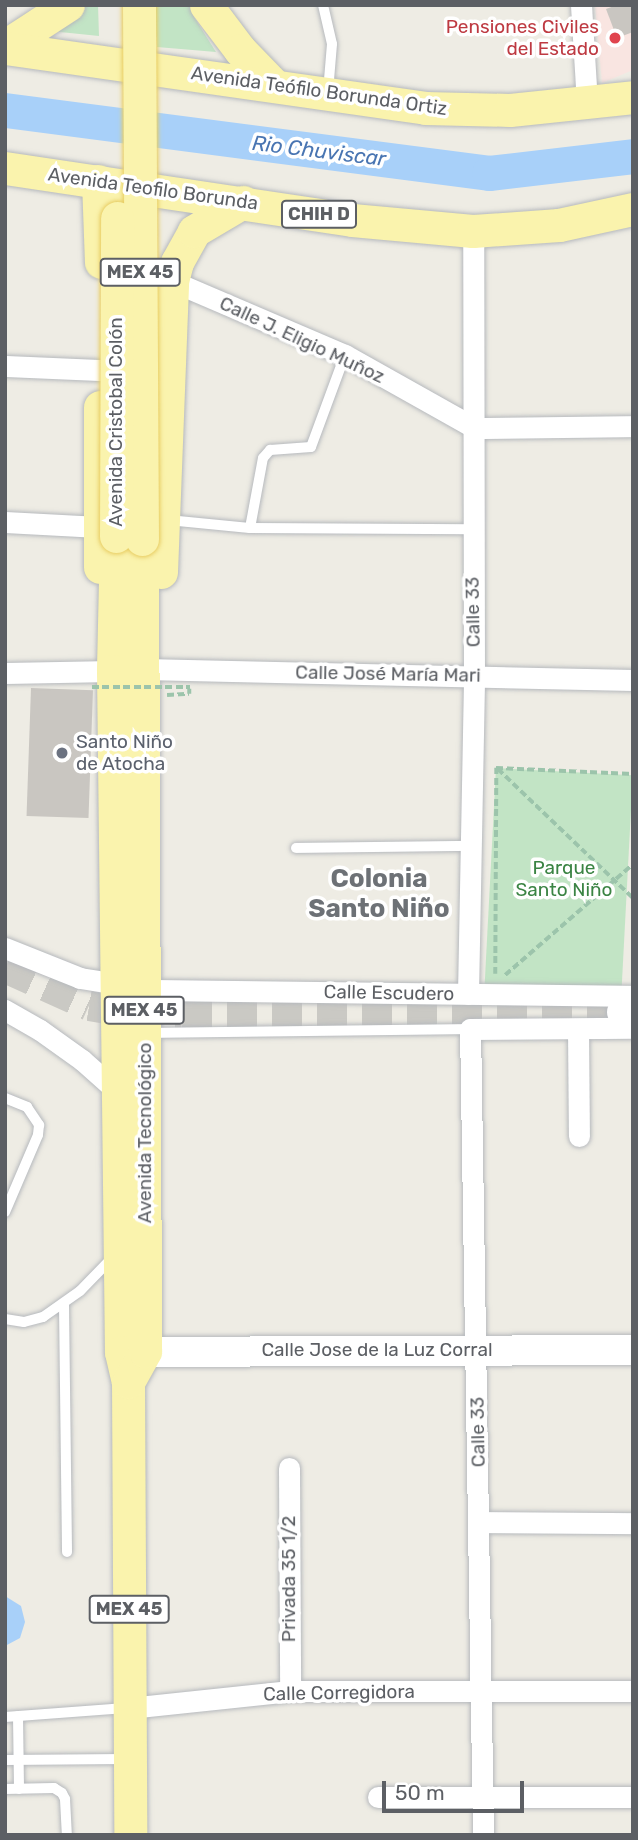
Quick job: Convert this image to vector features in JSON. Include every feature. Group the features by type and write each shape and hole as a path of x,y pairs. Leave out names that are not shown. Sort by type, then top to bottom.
{"main road":[{"path":"5,47 68,5"},
{"name":"Avenida Cristobal Colón","path":"117,5 130,530"},
{"name":"Avenida Cristobal Colón","path":"121,667 130,530 139,5"},
{"path":"206,5 240,50 274,85"},
{"name":"Avenida Teófilo Borunda Ortiz","path":"5,47 425,108 470,110 587,104 633,97"},
{"name":"Avenida Teofilo Borunda","path":"5,168 352,220 473,231 559,225 633,209"},
{"path":"98,181 101,231 100,370 130,530"},
{"path":"121,667 102,628 100,613 130,530 172,281 177,262 194,231 243,202"},
{"name":"Avenida Tecnológico","path":"121,667 132,987 119,1094 121,1249 131,1362 130,1835"},
{"name":"Avenida Tecnológico","path":"131,1362 145,1225 145,1033 132,987"},
{"name":"Calle Jose de la Luz Corral","path":"131,1362 477,1350 633,1350"}],"street":[{"path":"581,5 587,104"},
{"name":"Calle 33","path":"468,994 474,676 471,529 475,428 473,231"},
{"name":"Calle J. Eligio Muñoz","path":"172,281 345,355 475,428"},
{"path":"5,366 100,370"},
{"path":"475,428 633,426"},
{"path":"5,522 130,530"},
{"name":"Calle José María Mari","path":"5,673 121,667 633,680"},
{"name":"Calle Escudero","path":"5,948 80,978 132,987 468,994 630,1012"},
{"path":"5,1010 40,1030 82,1060 119,1094"},
{"path":"470,1029 578,1029 630,1012"},
{"name":"Calle 33","path":"470,1029 483,1835"},
{"path":"578,1029 579,1136"},
{"name":"Privada 35 1/2","path":"289,1468 290,1691"},
{"path":"480,1522 633,1523"},
{"name":"Calle Corregidora","path":"129,1708 290,1691 633,1692"},
{"path":"378,1797 633,1797"}],"lane":[{"path":"323,5 331,44 328,94"},
{"path":"250,528 266,454 270,450 311,447 345,355"},
{"path":"130,530 471,529"},
{"path":"296,848 472,846"},
{"path":"145,1033 470,1029"},
{"path":"5,1098 27,1107 39,1125 38,1135 5,1212"},
{"path":"5,1318 33,1320 64,1305 145,1225"},
{"path":"64,1305 67,1552"},
{"name":"Calle Corregidora","path":"5,1717 129,1708"},
{"path":"18,1716 11,1760 19,1789"},
{"path":"11,1760 129,1759"},
{"path":"5,1789 54,1788 62,1793 65,1799 67,1835"}],"path":[{"path":"121,667 190,687"},
{"path":"496,768 633,774"},
{"path":"496,768 633,898"},
{"path":"496,768 495,984 633,864"}],"shaded area":[{"name":"Pensiones Civiles del Estado","path":"595,5 633,5 633,70 602,83"}],"green space":[{"path":"77,5 98,5 99,36 21,28"},
{"path":"154,5 192,5 194,17 216,52 157,47"},
{"name":"Parque Santo Niño","path":"496,768 633,775 622,991 485,984"}],"water":[{"path":"5,1596 21,1606 25,1622 20,1638 5,1646"}],"building":[{"path":"617,5 633,5 633,32 617,38 606,9"},
{"name":"Santo Niño de Atocha","path":"31,688 93,690 88,818 27,816"}],"waterway":[{"name":"Rio Chuviscar","path":"5,110 489,173 633,156"}],"tunnel":[{"path":"5,968 89,1006 131,1013 182,1016 622,1012"}],"place":[{"name":"Pensiones Civiles del Estado","path":"615,38"},
{"name":"Santo Niño de Atocha","path":"62,753"}],"district":[{"name":"Colonia Santo Niño","path":"379,894"}]}
